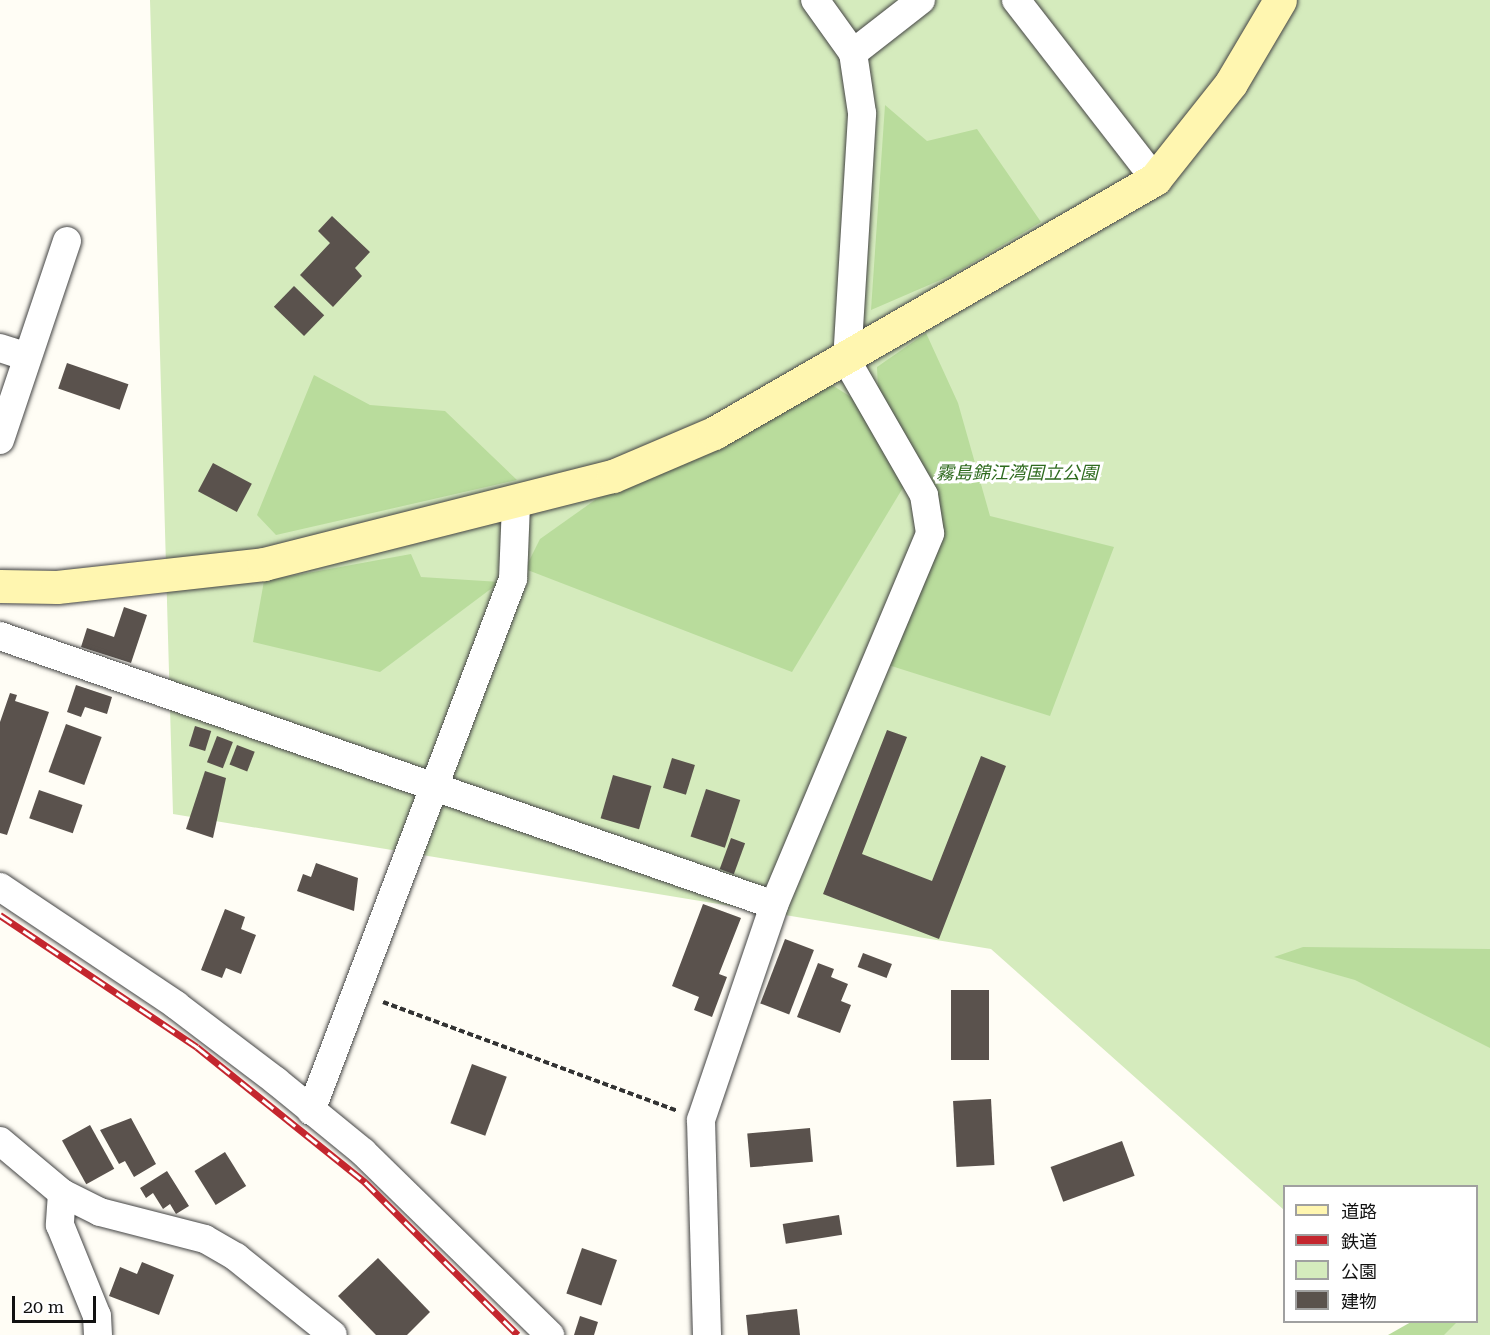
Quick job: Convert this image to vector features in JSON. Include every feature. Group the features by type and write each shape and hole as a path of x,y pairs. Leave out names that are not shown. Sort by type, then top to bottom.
{"street":[{"path":"707,1335 700,1120 774,905 930,533 924,495 847,361 862,113 853,53 815,0"},
{"path":"853,53 921,0"},
{"path":"1016,0 1155,178"},
{"path":"0,586 57,587 264,564 516,504 613,476 704,438 847,361 1155,178 1231,83 1280,0"},
{"path":"0,440 67,242"},
{"path":"0,348 27,357"},
{"path":"311,1111 513,579 516,504"},
{"path":"0,636 432,790 774,905"},
{"path":"0,887 176,1005 363,1152 550,1335"},
{"path":"3,1149 62,1193 100,1212 205,1239 271,1282 333,1335"},
{"path":"62,1193 60,1226 97,1316 98,1335"}],"path":[{"path":"357,992 700,1120"}],"green space":[{"name":"霧島錦江湾国立公園","path":"150,0 1490,0 1490,1335 1425,1335 1411,1323 1478,1323 1478,1185 1283,1185 1283,1209 991,949 173,814"},
{"path":"885,105 927,141 977,129 1041,222 952,275 871,310"},
{"path":"926,333 958,403 990,516 1114,547 1050,716 885,664 940,533 878,389 877,367"},
{"path":"314,375 370,405 445,411 517,480 276,535 257,515"},
{"path":"832,385 854,399 907,481 792,672 525,569 540,539 595,500"},
{"path":"411,554 421,577 500,582 380,672 253,642 264,581"},
{"path":"1303,947 1490,949 1490,1048 1355,980 1274,957"},
{"path":"1409,1323 1456,1323 1444,1335 1388,1335"}],"building":[{"path":"332,216 370,252 355,268 362,276 333,307 300,275 330,243 318,231"},
{"path":"294,286 324,315 304,336 274,307"},
{"path":"67,363 128,384 120,410 58,389"},
{"path":"213,463 252,484 237,512 198,491"},
{"path":"124,607 147,615 131,663 81,647 87,628 114,637"},
{"path":"76,685 112,697 107,714 85,707 81,717 67,712"},
{"path":"10,693 17,695 15,701 49,712 7,835 0,833 0,722"},
{"path":"66,724 102,737 84,785 49,772"},
{"path":"195,726 211,731 205,751 189,746"},
{"path":"887,730 907,737 862,854 932,881 981,756 1006,766 939,939 823,894"},
{"path":"217,736 233,742 223,768 207,762"},
{"path":"237,745 255,752 247,771 229,765"},
{"path":"672,758 695,765 686,795 663,788"},
{"path":"205,771 226,778 213,838 186,829"},
{"path":"613,775 651,786 639,829 601,818"},
{"path":"706,789 740,800 725,848 691,837"},
{"path":"39,790 82,805 73,833 29,818"},
{"path":"731,838 745,843 734,874 720,869"},
{"path":"316,863 358,878 354,911 297,891 303,874 311,877"},
{"path":"703,904 741,918 719,974 727,977 712,1017 694,1010 699,997 672,986"},
{"path":"225,909 245,917 241,929 256,935 241,974 226,968 222,978 201,970"},
{"path":"785,939 814,950 789,1015 760,1003"},
{"path":"863,953 892,964 887,978 858,967"},
{"path":"818,963 834,969 831,977 848,984 841,1001 851,1005 840,1033 797,1017"},
{"path":"951,990 989,990 989,1060 951,1060"},
{"path":"472,1064 507,1077 485,1136 450,1123"},
{"path":"991,1099 994,1165 957,1167 953,1101"},
{"path":"131,1118 156,1164 134,1177 125,1161 119,1164 100,1130"},
{"path":"90,1125 114,1169 86,1184 62,1141"},
{"path":"810,1128 813,1162 750,1167 747,1133"},
{"path":"1122,1141 1135,1176 1063,1202 1051,1167"},
{"path":"225,1152 246,1186 216,1205 194,1171"},
{"path":"167,1171 189,1206 176,1214 170,1204 163,1209 153,1193 146,1198 140,1188"},
{"path":"839,1215 842,1235 786,1244 783,1224"},
{"path":"582,1248 617,1260 601,1305 566,1293"},
{"path":"378,1258 430,1312 407,1335 376,1335 338,1296"},
{"path":"142,1262 174,1275 159,1315 109,1296 120,1267 137,1274"},
{"path":"797,1309 800,1335 748,1335 746,1315"},
{"path":"580,1316 598,1322 594,1335 574,1335"}],"railway":[{"path":"0,915 197,1047 365,1182 518,1335"}]}
